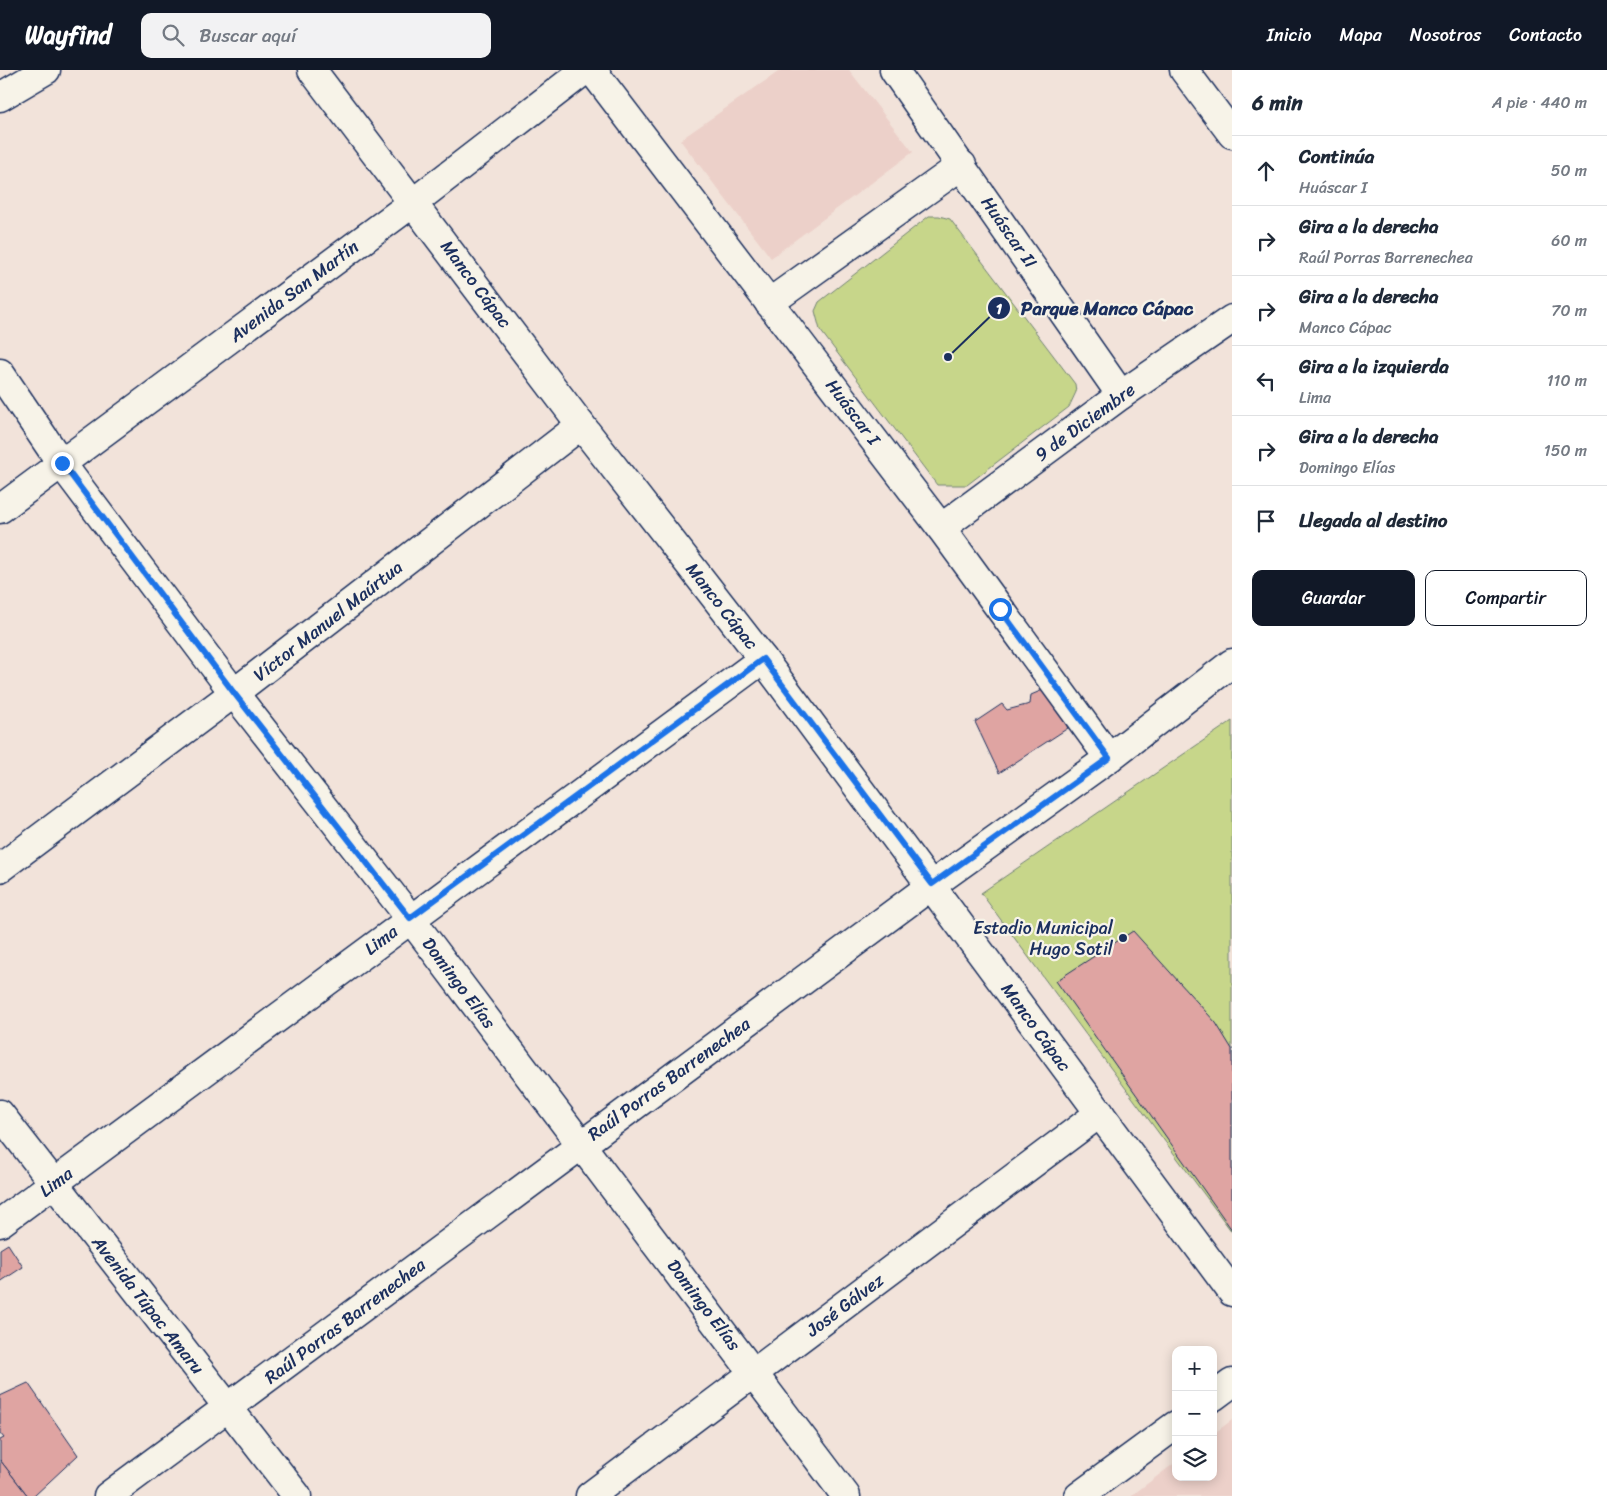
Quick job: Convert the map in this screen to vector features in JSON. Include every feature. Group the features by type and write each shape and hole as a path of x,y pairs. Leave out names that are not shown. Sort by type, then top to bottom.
{"street":[{"name":"Manco Cápac","path":"312,70 581,424 763,659 932,884 1232,1292"},
{"name":"Avenida San Martín","path":"0,509 414,202 585,70"},
{"name":"Huáscar I","path":"592,70 941,528 1109,758"},
{"name":"Huáscar II","path":"894,70 962,164 1121,395"},
{"path":"1184,70 1232,134"},
{"path":"0,97 33,74"},
{"path":"769,303 962,164"},
{"name":"9 de Diciembre","path":"941,528 1121,395 1232,319"},
{"name":"Domingo Elías","path":"0,373 62,463 234,693 410,918 846,1496"},
{"name":"Víctor Manuel Maúrtua","path":"0,868 234,693 581,424"},
{"name":"Lima","path":"0,1223 410,918 763,659"},
{"name":"Raúl Porras Barrenechea","path":"108,1496 228,1409 580,1144 932,884 1109,758 1232,664"},
{"name":"José Gálvez","path":"590,1496 1100,1113"},
{"name":"Avenida Túpac Amaru","path":"0,1114 297,1496"},
{"path":"1217,1394 1232,1383"},
{"path":"1079,1496 1172,1428"}],"shaded area":[{"path":"781,70 849,70 913,152 771,258 680,140"},
{"path":"1232,1420 1232,1496 1131,1496 1172,1465 1172,1481 1217,1481 1217,1431"}],"green space":[{"path":"929,216 950,219 1075,384 1076,392 1069,407 967,485 937,485 820,330 815,311 819,302"},
{"name":"Estadio Municipal Hugo Sotil","path":"1232,721 1232,1232 981,893"}],"building":[{"path":"1045,689 1068,728 999,773 975,722 1002,704 1007,710 1030,704 1031,695"},
{"path":"1133,931 1216,1023 1232,1049 1232,1230 1056,981"},
{"path":"8,1244 23,1267 0,1282 0,1249"},
{"path":"28,1383 78,1455 34,1496 28,1496 0,1460 0,1440 4,1438 0,1433 0,1396"},
{"path":"0,1460 28,1496 0,1496"}],"place":[{"name":"Parque Manco Cápac","path":"948,357"},
{"name":"Estadio Municipal Hugo Sotil","path":"1123,938"}],"route":[{"path":"62,463 234,693 410,918 763,659 932,884 1109,758 1000,609"}]}
